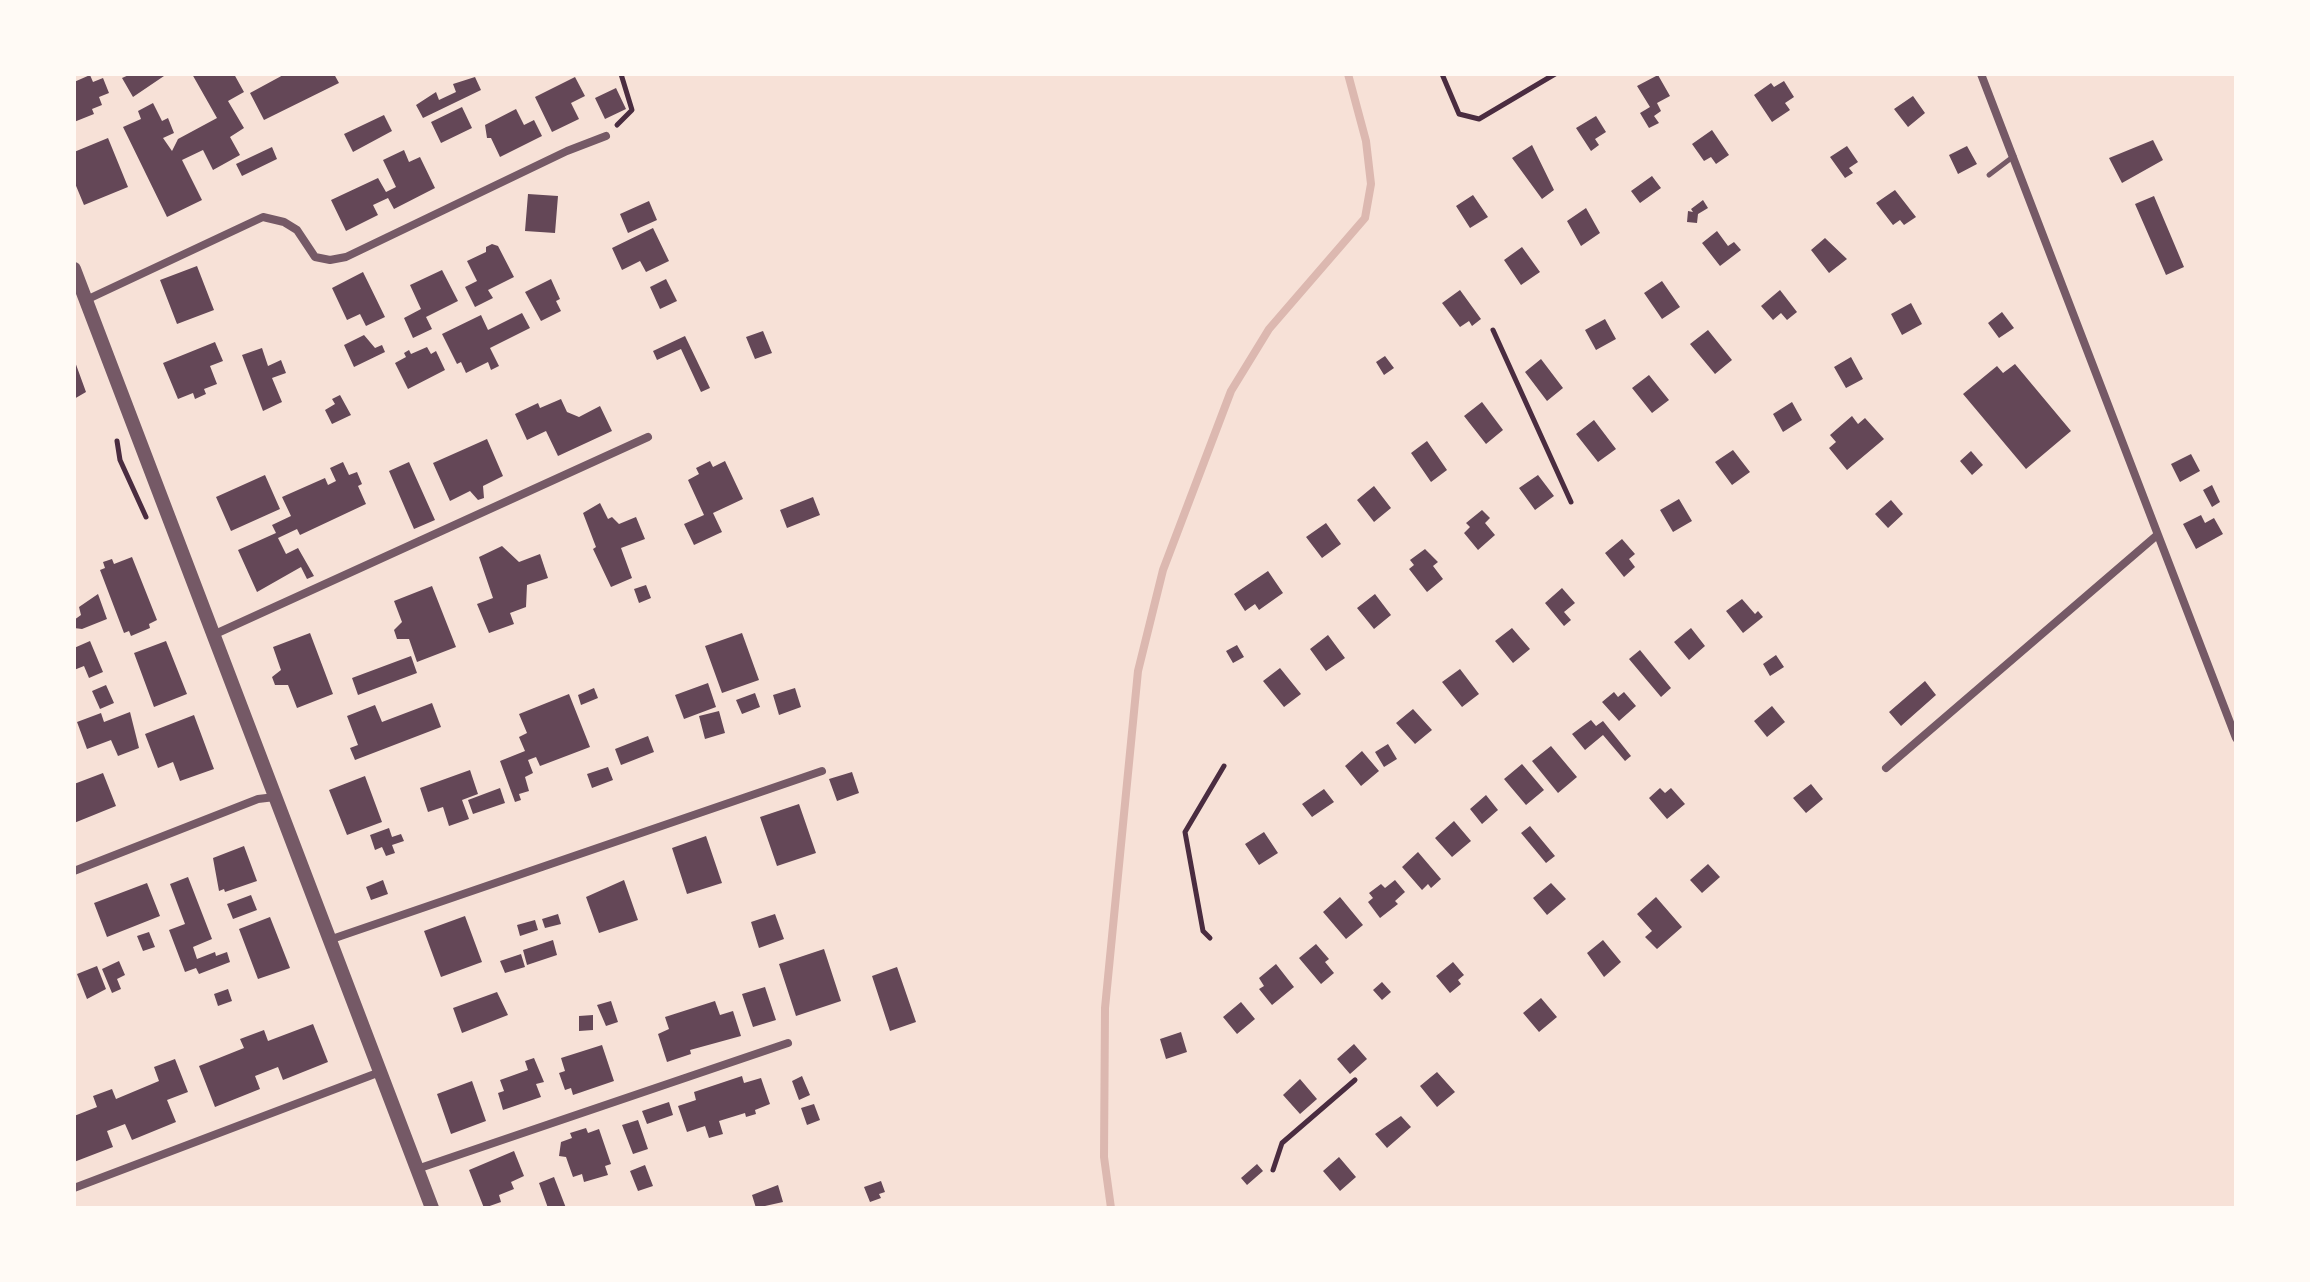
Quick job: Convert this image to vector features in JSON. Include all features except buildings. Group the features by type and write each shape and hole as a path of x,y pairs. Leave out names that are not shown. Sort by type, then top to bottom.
{"street":[{"path":"1981,74 2236,738"},
{"path":"86,300 263,217 284,222 297,230 315,257 330,260 346,257 567,151 606,136"},
{"path":"74,269 432,1208"},
{"path":"213,635 648,437"},
{"path":"1886,768 2156,536"},
{"path":"329,940 822,771"},
{"path":"74,871 258,799 275,797"},
{"path":"417,1169 788,1043"},
{"path":"74,1188 380,1072"}],"lane":[{"path":"1989,175 2014,156"}],"path":[{"path":"606,136 632,110 621,74"},
{"path":"1442,74 1459,114 1479,119 1555,74"},
{"path":"1493,330 1571,502"},
{"path":"1210,938 1203,931 1185,832 1224,766"},
{"path":"1273,1170 1282,1143 1355,1080"}],"waterway":[{"path":"1111,1208 1104,1157 1105,1008 1138,671 1163,570 1231,391 1269,329 1365,218 1371,184 1366,141 1348,74"}]}
